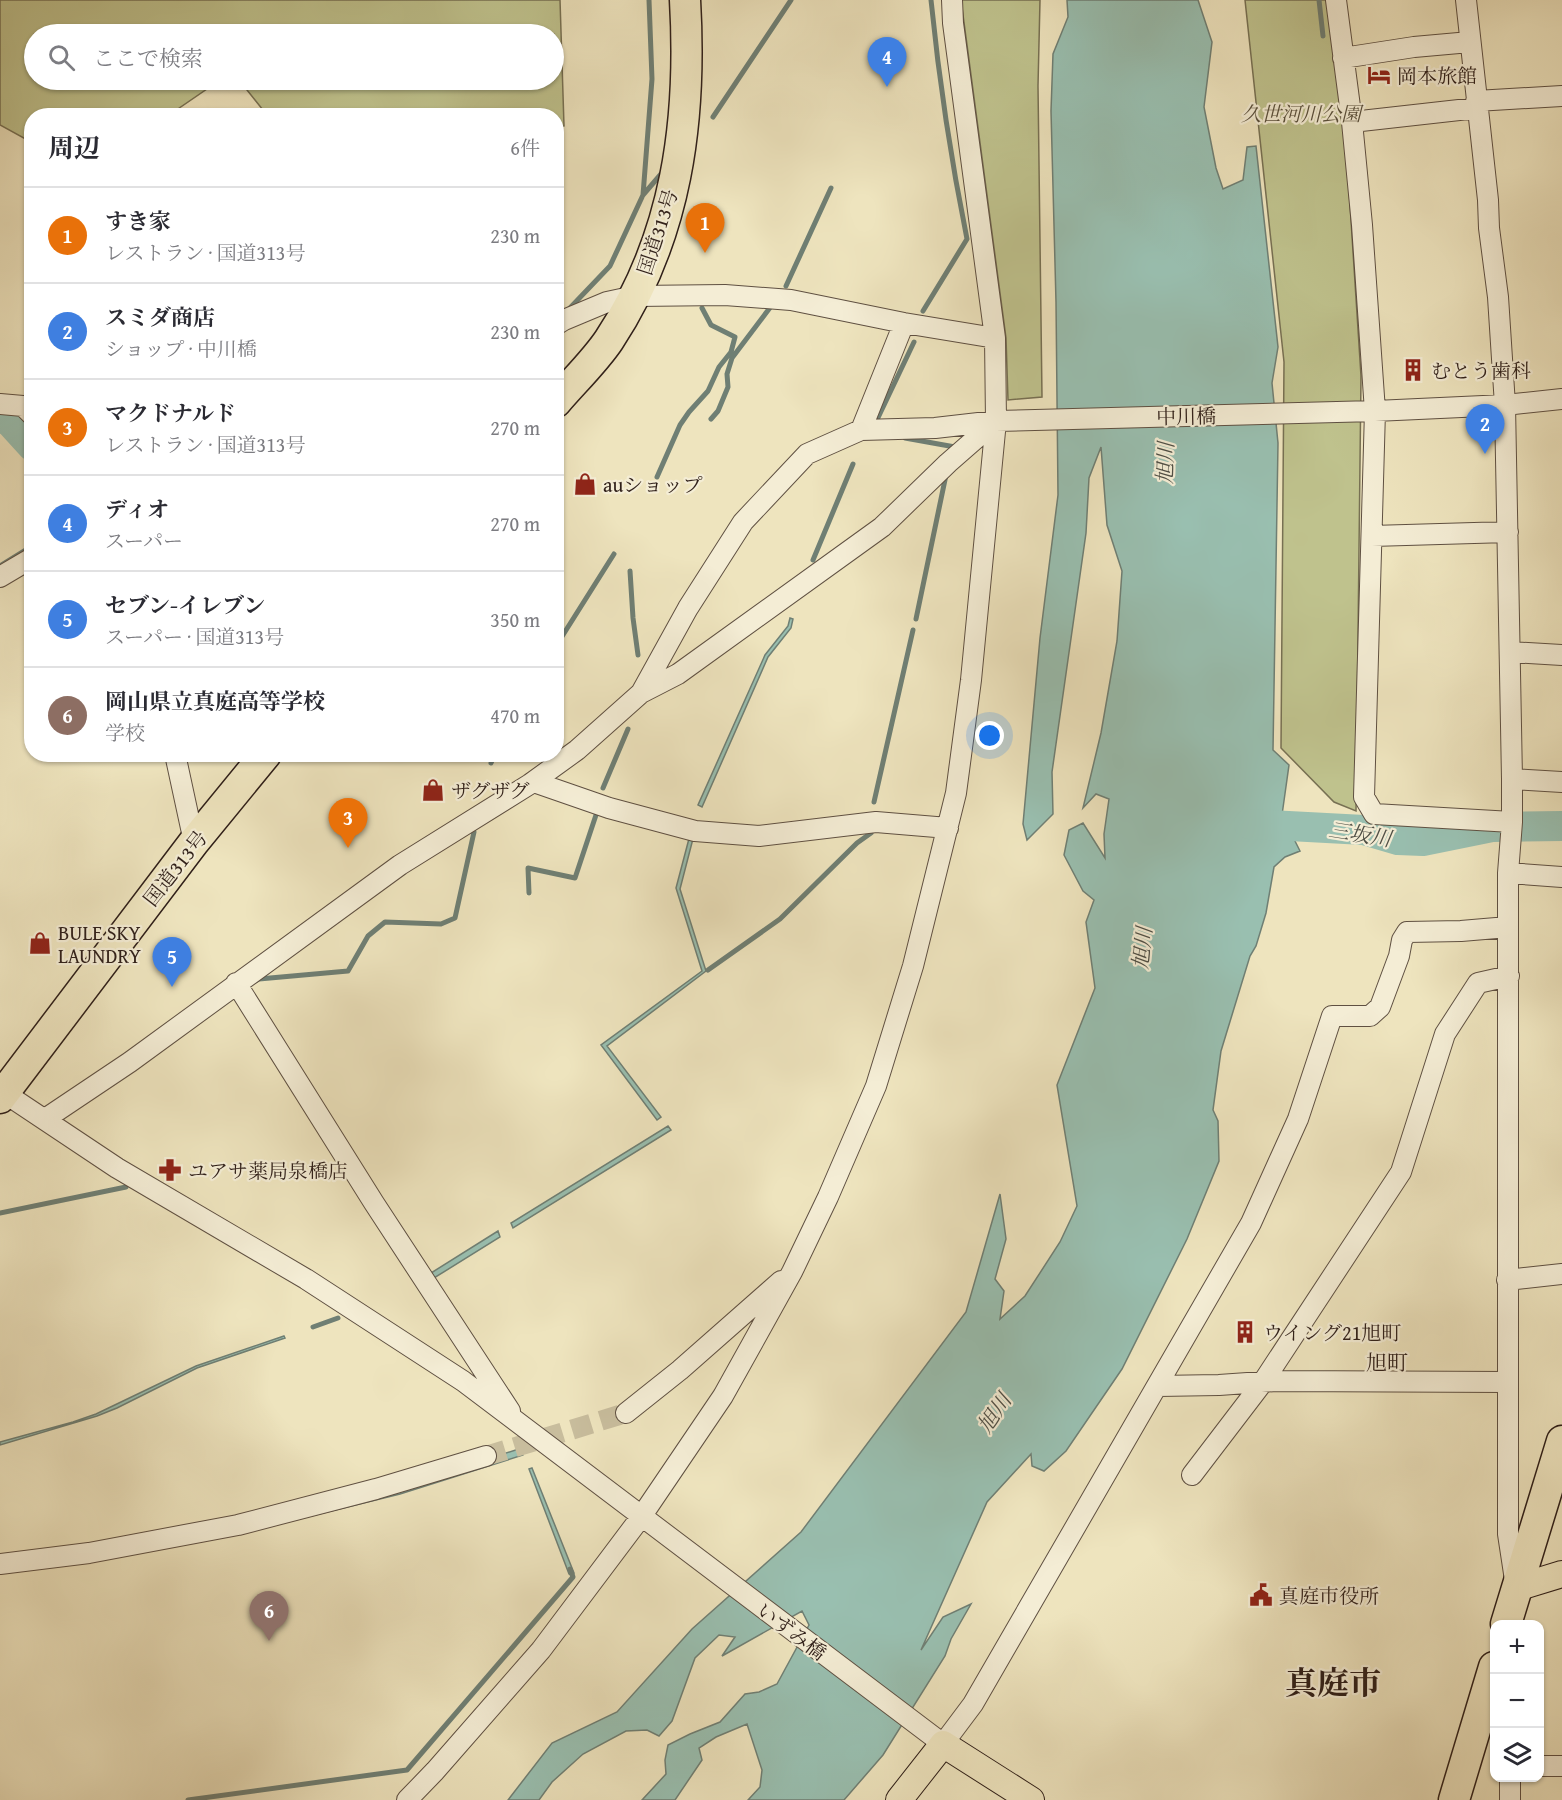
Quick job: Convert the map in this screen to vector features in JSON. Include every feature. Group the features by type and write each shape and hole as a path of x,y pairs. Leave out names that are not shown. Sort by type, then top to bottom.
{"highway":[{"name":"国道313号","path":"564,393 608,342 635,296 669,212 682,136 688,72 685,0"},
{"name":"国道313号","path":"1,1094 194,842 259,762"},
{"path":"1507,1620 1516,1588 1519,1538 1562,1441"},
{"path":"1454,1800 1492,1674"}],"main road":[{"path":"1516,1588 1562,1574"},
{"path":"899,1800 943,1744 1031,1800"}],"street":[{"path":"407,1800 541,1650 641,1517 723,1396 792,1272 828,1197 876,1086 913,966 956,793 971,680 996,421 995,338 954,35 952,0"},
{"path":"1336,0 1352,122 1362,225 1375,411 1364,797 1374,814 1512,822"},
{"path":"1466,0 1498,297 1505,405 1512,779 1512,822 1508,873 1507,1382 1519,1538"},
{"path":"1343,58 1470,42"},
{"path":"1352,122 1477,104 1562,96"},
{"path":"564,320 608,302 635,296 756,296 792,300 904,323 995,338"},
{"path":"641,693 688,608 743,522 807,454 861,430 904,323"},
{"name":"中川橋","path":"861,430 935,428 996,421 1375,411 1505,405 1562,399"},
{"path":"0,404 24,408"},
{"path":"564,760 641,693 678,674 882,527 948,462 996,421"},
{"path":"1372,536 1508,532"},
{"path":"0,577 24,563"},
{"path":"1510,652 1562,655"},
{"path":"177,762 194,842"},
{"path":"45,1119 130,1062 400,865 534,782 561,762"},
{"path":"1512,779 1562,782"},
{"path":"534,782 609,808 695,831 759,836 876,822 948,828"},
{"path":"1508,873 1562,877"},
{"path":"943,1744 973,1704 1251,1223 1298,1119 1332,1016 1370,1016 1380,1007 1399,956 1402,940 1407,932 1508,927"},
{"path":"1192,1475 1263,1382 1401,1172 1445,1034 1478,983 1509,976"},
{"path":"236,983 374,1203 518,1423"},
{"name":"いずみ橋","path":"1,1094 45,1119 117,1168 306,1279 463,1381 943,1744"},
{"path":"626,1413 680,1370 792,1272"},
{"path":"1507,1280 1562,1274"},
{"path":"1158,1386 1346,1380 1507,1382"},
{"path":"0,1564 89,1553 238,1525 376,1489 486,1456"},
{"path":"1544,1766 1562,1766"},
{"path":"1510,1782 1510,1800"}],"green space":[{"path":"0,0 560,0 561,24 24,24 24,90 205,90 179,108 24,108 24,138 0,125"},
{"path":"961,0 1040,0 1038,86 1042,397 1008,400 1006,338"},
{"name":"久世河川公園","path":"1245,0 1331,0 1344,111 1361,376 1356,811 1334,802 1281,748 1284,362"},
{"path":"247,90 563,90 563,108 261,108"}],"water":[{"name":"旭川","path":"1067,0 1198,0 1212,42 1204,107 1216,168 1223,189 1243,180 1247,147 1256,146 1278,347 1272,383 1278,443 1273,750 1289,765 1282,815 1300,851 1285,857 1274,867 1266,913 1256,946 1250,956 1221,1051 1213,1110 1218,1121 1219,1161 1187,1239 1122,1369 1066,1451 1044,1471 1032,1466 1031,1454 987,1502 921,1650 943,1617 971,1604 951,1639 945,1656 883,1755 844,1800 748,1800 760,1787 762,1770 747,1724 716,1737 699,1748 702,1760 675,1800 642,1800 666,1774 665,1760 668,1745 720,1722 745,1694 759,1692 777,1684 809,1625 802,1611 722,1656 735,1637 719,1635 695,1658 672,1721 659,1736 647,1730 626,1731 583,1754 552,1782 539,1800 508,1800 552,1743 617,1712 692,1629 801,1532 966,1312 1000,1194 1006,1239 995,1279 1004,1291 1000,1319 1025,1296 1060,1242 1077,1206 1057,1085 1095,988 1086,922 1094,900 1083,891 1064,855 1069,830 1083,823 1105,858 1104,834 1109,799 1096,794 1083,808 1101,733 1117,641 1122,571 1107,525 1101,447 1089,478 1086,533 1052,772 1053,814 1027,840 1023,824 1040,638 1058,495 1051,111 1053,54 1068,17"},
{"path":"790,618 793,619 791,628 768,657 702,807 698,805 765,655 788,626"},
{"path":"691,831 695,831 680,889 706,971 607,1046 661,1117 657,1120 601,1045 702,971 676,888"},
{"path":"668,1126 671,1130 513,1228 511,1223"},
{"path":"498,1231 500,1237 434,1278 431,1273"},
{"path":"284,1336 285,1338 197,1368 97,1416 0,1445 0,1442 96,1414 196,1366"},
{"path":"525,1447 523,1455 400,1494 234,1535 397,1488"},
{"path":"532,1468 574,1573 573,1576 569,1574 529,1469"}],"waterway":[{"path":"643,195 652,79 649,0"},
{"path":"713,117 791,0"},
{"path":"923,311 967,239 946,120 931,0"},
{"path":"1319,0 1323,36"},
{"path":"568,310 610,266 643,195 661,174"},
{"path":"786,286 831,188"},
{"path":"711,419 718,411 728,387 727,374 732,358 772,305"},
{"path":"657,477 680,425 708,391 719,367 731,352 735,337 711,325 702,308"},
{"path":"875,424 914,342"},
{"path":"0,418 9,421 24,437"},
{"path":"905,438 955,447"},
{"path":"813,560 853,464"},
{"path":"916,619 946,475"},
{"path":"0,566 24,551"},
{"path":"564,633 614,554"},
{"path":"630,571 638,655"},
{"path":"874,802 913,630"},
{"path":"603,788 628,729"},
{"path":"529,893 528,868 575,878 598,809"},
{"name":"三坂川","path":"1249,824 1364,830 1398,840 1423,841 1492,827 1562,826"},
{"path":"255,981 348,971 368,936 385,922 441,924 455,918 474,832"},
{"path":"708,970 780,919 857,843 871,833"},
{"path":"0,1213 126,1187"},
{"path":"313,1327 338,1318"},
{"path":"188,1800 407,1770 573,1577 570,1569"}],"tunnel":[{"path":"486,1456 626,1413"}],"place":[{"name":"岡本旅館","path":"1379,75"},
{"name":"ディオ","path":"887,87"},
{"name":"すき家","path":"705,253"},
{"name":"むとう歯科","path":"1413,370"},
{"name":"スミダ商店","path":"1485,454"},
{"name":"auショップ","path":"585,484"},
{"name":"ザグザグ","path":"433,790"},
{"name":"マクドナルド","path":"348,848"},
{"name":"BULE SKY LAUNDRY","path":"40,943"},
{"name":"セブン-イレブン","path":"172,987"},
{"name":"ユアサ薬局泉橋店","path":"170,1170"},
{"name":"ウイング21旭町","path":"1245,1332"},
{"name":"真庭市役所","path":"1261,1595"},
{"name":"岡山県立真庭高等学校","path":"269,1641"}],"district":[{"name":"旭町","path":"1387,1362"},
{"name":"真庭市","path":"1333,1682"}]}
